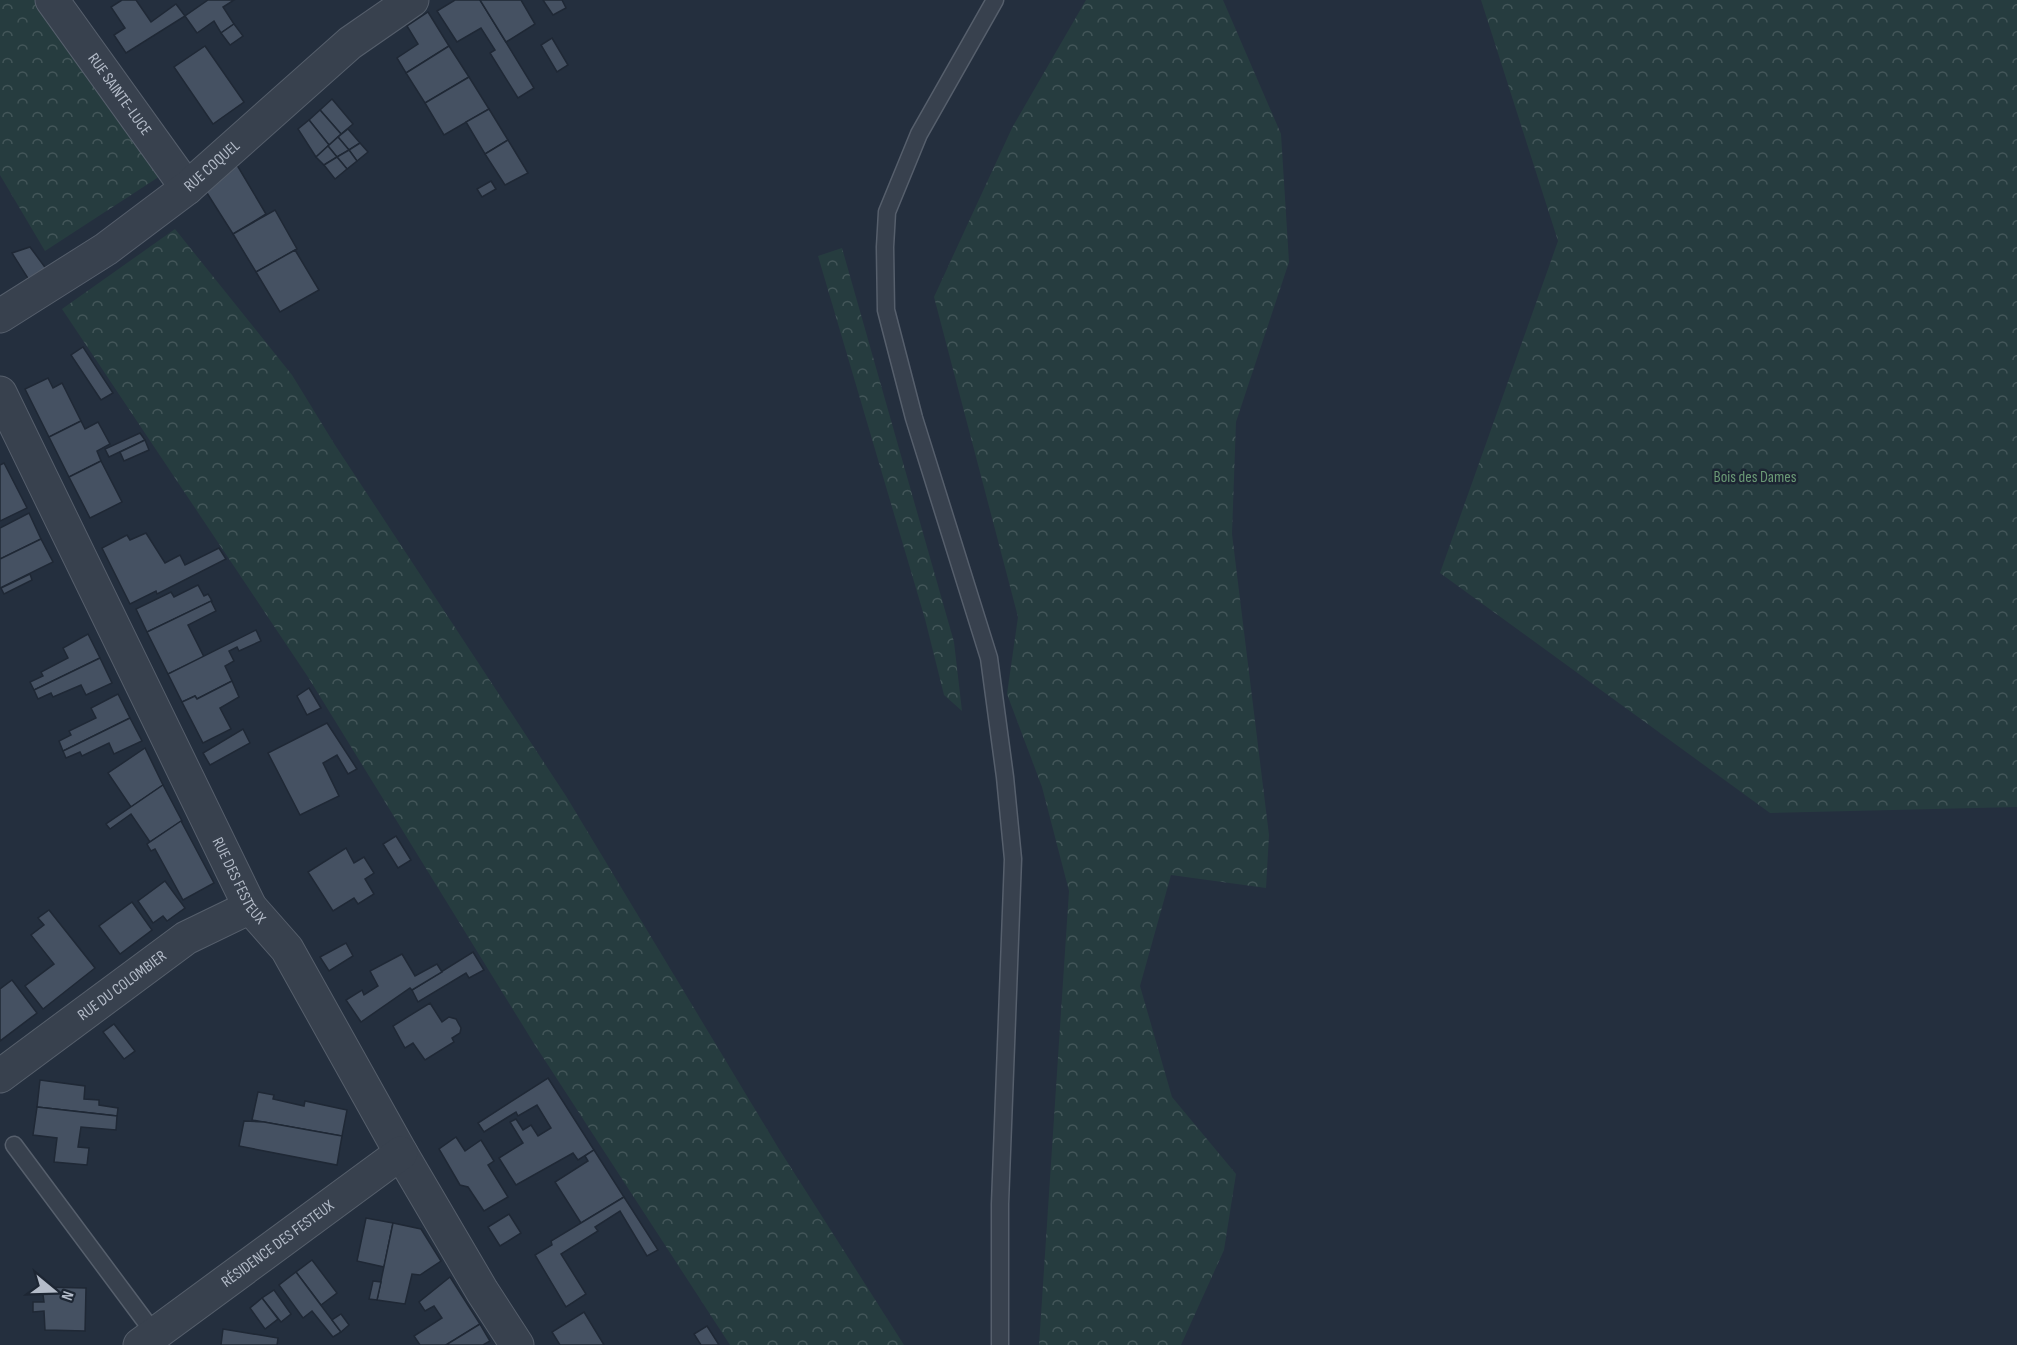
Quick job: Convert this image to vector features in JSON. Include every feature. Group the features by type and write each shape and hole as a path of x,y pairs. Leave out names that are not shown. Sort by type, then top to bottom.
{"street":[{"name":"RUE SAINTE-LUCE","path":"52,0 187,188"},
{"name":"RUE COQUEL","path":"0,316 106,249 187,188 350,43 412,0"},
{"name":"RUE DES FESTEUX","path":"0,393 250,907 287,949 401,1153 482,1291 517,1345"},
{"name":"RUE DU COLOMBIER","path":"0,1076 186,938 250,907"},
{"name":"RÉSIDENCE DES FESTEUX","path":"153,1341 401,1153"}],"lane":[{"path":"995,0 919,134 887,212 885,247 886,310 914,418 989,658 1005,777 1013,859 1000,1204 1000,1345"},
{"name":"RÉSIDENCE DES FESTEUX","path":"14,1145 153,1341"}],"green space":[{"path":"0,0 52,0 174,167 45,251 0,175"},
{"path":"1086,0 1223,0 1281,134 1289,262 1236,422 1232,534 1269,835 1266,888 1171,875 1140,986 1172,1097 1236,1174 1224,1250 1181,1345 1039,1345 1069,891 1042,787 1007,694 1018,617 934,297 1012,128"},
{"name":"Bois des Dames","path":"1481,0 2017,0 2017,807 1770,813 1440,573 1558,241"},
{"path":"175,229 292,375 335,445 566,796 779,1149 904,1345 730,1345 533,1042 308,677 62,309"},
{"path":"842,248 954,642 962,711 944,695 925,619 818,256"}],"building":[{"path":"122,0 136,0 151,22 176,4 185,16 126,53 114,35 125,28 111,7"},
{"path":"208,0 234,0 223,7 234,24 221,33 214,21 197,33 185,16"},
{"path":"455,0 480,0 534,88 518,98 490,53 495,50 481,28 457,42 437,11"},
{"path":"480,0 521,0 535,24 506,42"},
{"path":"543,0 562,0 566,8 553,15"},
{"path":"428,12 449,46 406,73 397,58 418,44 407,26"},
{"path":"234,24 243,36 230,45 221,33"},
{"path":"552,38 568,65 557,72 541,45"},
{"path":"205,46 244,102 213,124 174,67"},
{"path":"449,46 469,77 425,103 406,73"},
{"path":"469,77 489,109 444,135 425,103"},
{"path":"332,99 353,124 341,134 320,110"},
{"path":"489,109 508,140 485,154 466,122"},
{"path":"320,110 341,134 329,145 309,120"},
{"path":"309,120 329,145 316,157 298,129"},
{"path":"348,129 360,143 349,150 338,137"},
{"path":"338,137 349,150 337,157 328,146"},
{"path":"508,140 528,173 505,185 485,154"},
{"path":"360,143 368,152 357,161 349,150"},
{"path":"328,146 337,157 324,165 316,157"},
{"path":"349,150 357,161 347,169 337,157"},
{"path":"337,157 347,169 335,179 324,165"},
{"path":"234,160 266,214 233,234 207,193 209,181"},
{"path":"491,181 496,189 482,197 477,189"},
{"path":"275,210 297,249 256,272 233,234"},
{"path":"30,247 47,270 29,280 12,253"},
{"path":"295,250 319,290 280,312 256,272"},
{"path":"83,347 113,393 101,400 71,355"},
{"path":"48,378 53,388 62,383 81,421 49,437 25,389"},
{"path":"81,421 85,429 98,422 110,444 97,451 101,461 69,477 49,437"},
{"path":"140,433 145,440 109,457 105,449"},
{"path":"145,440 149,450 124,461 120,452"},
{"path":"101,461 122,502 90,518 69,477"},
{"path":"4,463 27,508 0,521 0,465"},
{"path":"29,513 41,539 0,559 0,528"},
{"path":"146,533 165,563 180,555 185,565 219,548 226,559 157,594 156,591 130,604 102,548 127,535 130,540"},
{"path":"41,539 53,562 0,588 0,559"},
{"path":"30,574 32,580 4,594 1,588"},
{"path":"198,585 204,596 208,594 212,601 147,632 136,609 171,592 174,597"},
{"path":"211,601 216,611 188,625 204,657 168,674 147,632"},
{"path":"256,630 261,641 239,651 237,647 229,651 234,661 225,666 232,681 197,699 195,696 182,702 168,674"},
{"path":"88,634 100,658 34,690 30,682 43,676 41,672 68,658 63,648"},
{"path":"100,658 112,683 86,695 81,685 53,697 51,693 38,699 34,690"},
{"path":"232,681 239,697 220,708 231,729 203,743 182,702 195,696 197,699"},
{"path":"309,688 321,708 307,715 297,696"},
{"path":"118,694 130,718 63,751 59,741 71,735 69,731 96,718 91,708"},
{"path":"130,718 142,741 114,754 109,743 82,756 80,752 66,758 63,751"},
{"path":"327,723 357,769 348,774 337,755 323,763 339,796 300,815 268,753"},
{"path":"243,729 250,743 210,765 203,753"},
{"path":"145,748 163,785 131,807 108,773"},
{"path":"163,785 182,821 150,842 131,814 110,829 106,824"},
{"path":"181,821 214,883 183,900 155,849 151,851 147,844"},
{"path":"396,836 411,860 398,868 383,844"},
{"path":"346,848 354,863 364,857 374,873 365,879 374,894 358,904 354,898 333,911 308,872"},
{"path":"165,881 185,908 167,921 163,916 153,923 138,901"},
{"path":"132,902 152,930 120,954 99,926"},
{"path":"49,910 95,968 43,1009 25,986 54,964 31,935 44,925 38,918"},
{"path":"346,943 353,956 329,971 320,957"},
{"path":"473,952 484,970 469,978 466,973 418,1002 412,990"},
{"path":"402,954 415,976 437,964 442,972 412,990 410,988 361,1022 346,1000 362,990 364,995 378,986 370,971"},
{"path":"12,980 37,1013 0,1041 0,989"},
{"path":"430,1003 442,1022 449,1017 456,1019 461,1028 460,1033 452,1038 454,1042 425,1060 413,1043 405,1048 393,1026"},
{"path":"114,1024 135,1051 124,1059 103,1032"},
{"path":"548,1078 594,1150 578,1160 573,1153 516,1185 499,1158 523,1143 510,1122 516,1119 523,1130 531,1125 538,1136 551,1128 537,1105 518,1116 516,1112 484,1132 478,1123"},
{"path":"40,1080 85,1086 84,1099 99,1100 99,1105 118,1108 117,1116 37,1107"},
{"path":"258,1092 274,1095 273,1099 304,1106 305,1101 347,1110 342,1136 252,1120"},
{"path":"37,1107 117,1116 116,1130 81,1127 78,1147 89,1148 87,1165 54,1162 57,1138 33,1135"},
{"path":"244,1121 264,1122 342,1136 337,1165 239,1146"},
{"path":"456,1137 465,1151 481,1140 494,1161 488,1165 508,1197 484,1211 468,1187 460,1185 439,1149"},
{"path":"594,1150 624,1197 581,1223 555,1182 588,1161 585,1156"},
{"path":"624,1197 658,1250 647,1256 620,1211 595,1227 598,1231 561,1254 586,1294 566,1307 535,1255 552,1245 551,1241"},
{"path":"509,1214 521,1233 500,1246 488,1227"},
{"path":"366,1218 393,1223 384,1267 357,1261"},
{"path":"393,1223 421,1229 441,1261 420,1275 412,1274 405,1304 377,1300"},
{"path":"312,1260 337,1293 321,1305 296,1272"},
{"path":"296,1272 341,1332 333,1337 312,1311 303,1318 279,1285"},
{"path":"450,1277 480,1324 446,1345 420,1345 414,1336 442,1318 434,1306 425,1311 419,1302"},
{"path":"373,1281 381,1282 377,1300 369,1299"},
{"path":"42,1287 86,1288 85,1331 45,1330 44,1311 33,1312 33,1302 44,1302"},
{"path":"274,1290 291,1314 281,1322 262,1298"},
{"path":"262,1298 278,1319 265,1329 250,1308"},
{"path":"584,1312 604,1345 560,1345 552,1332"},
{"path":"341,1314 349,1325 341,1332 332,1320"},
{"path":"480,1324 490,1341 483,1345 446,1345"},
{"path":"707,1326 719,1345 701,1345 694,1334"},
{"path":"223,1329 278,1338 277,1345 221,1345"}]}
